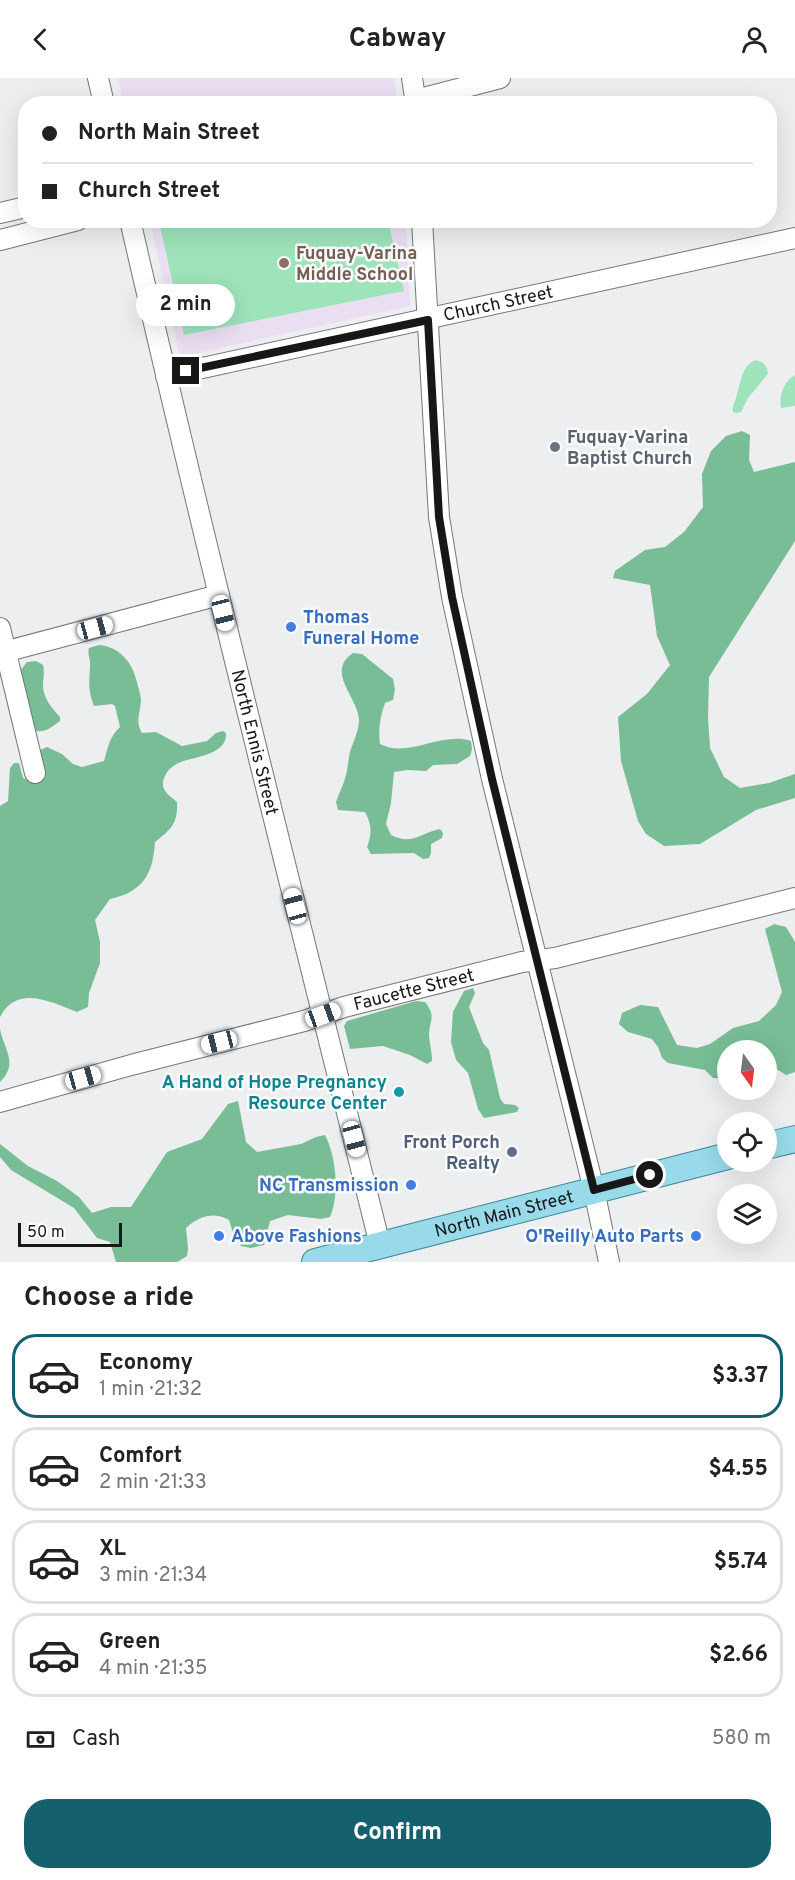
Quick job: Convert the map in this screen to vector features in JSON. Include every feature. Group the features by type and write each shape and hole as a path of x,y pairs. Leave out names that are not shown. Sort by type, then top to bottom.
{"main road":[{"path":"777,1143 795,1139"},
{"name":"North Main Street","path":"315,1262 382,1253 594,1190 717,1159"}],"street":[{"path":"98,78 102,96"},
{"path":"412,78 415,96"},
{"path":"437,96 500,78"},
{"path":"0,213 18,209"},
{"path":"0,240 47,228"},
{"name":"North Ennis Street","path":"132,228 219,596 382,1253"},
{"path":"422,228 439,517 452,597 492,779 594,1190 609,1262"},
{"name":"Church Street","path":"166,376 795,238"},
{"path":"3,653 219,596"},
{"path":"0,628 3,653 35,773"},
{"name":"Faucette Street","path":"0,1102 141,1062 323,1015 344,1007 514,964 555,958 795,898"}],"shaded area":[{"path":"118,78 394,78 396,96 122,96"},
{"name":"Fuquay-Varina Middle School","path":"152,228 406,228 410,306 180,357"}],"green space":[{"name":"Fuquay-Varina Middle School","path":"161,228 390,228 404,291 184,335"},
{"path":"755,360 764,364 768,374 748,398 741,412 733,412 746,367"},
{"path":"795,375 795,406 781,408 783,390 787,381"},
{"path":"742,431 750,435 749,460 754,472 795,462 795,541 709,677 710,748 724,777 740,788 769,783 795,774 795,798 756,810 700,844 664,846 646,834 638,821 621,761 618,717 647,694 670,665 657,636 650,585 613,578 615,571 645,550 665,547 684,532 703,507 702,474 711,451 726,436"},
{"path":"99,645 119,652 132,668 141,696 138,721 142,733 156,732 182,746 207,741 216,733 223,731 226,733 225,740 211,753 175,765 165,776 164,788 167,794 177,802 175,821 155,842 152,863 144,880 131,892 110,899 95,920 100,942 100,963 89,993 88,1007 77,1012 46,1000 25,998 7,1007 0,1017 0,806 8,801 10,768 14,763 19,763 23,778 29,781 40,778 40,750 47,747 62,754 73,764 82,767 104,761 111,739 120,727 115,706 112,704 94,706 91,696 89,648"},
{"path":"353,653 362,654 393,679 395,690 393,700 385,703 381,718 380,744 391,748 402,748 448,739 471,741 470,756 457,764 433,765 426,771 394,772 386,824 391,835 405,839 416,838 440,829 443,833 442,838 431,844 429,858 423,859 414,853 371,854 367,847 370,825 365,812 338,810 336,802 345,778 359,724 357,711 342,676 345,660"},
{"path":"36,661 43,665 43,690 46,699 60,717 60,721 52,727 40,731 36,731 34,727 19,672 27,662"},
{"path":"774,924 786,927 795,942 795,1072 786,1075 777,1069 777,1040 717,1040 717,1078 713,1078 705,1070 668,1063 662,1058 652,1039 628,1032 619,1024 622,1013 640,1005 658,1007 677,1045 697,1048 710,1044 733,1028 759,1021 776,1005 782,992 765,929"},
{"path":"473,988 475,993 469,1007 483,1043 489,1050 500,1098 504,1104 515,1105 519,1108 517,1112 484,1118 478,1109 468,1073 456,1060 451,1042 453,1012 464,991"},
{"path":"416,1001 425,1002 431,1011 429,1036 432,1061 427,1064 410,1055 383,1046 350,1049 344,1026 347,1021"},
{"path":"0,1029 9,1056 9,1069 0,1082"},
{"path":"238,1101 246,1142 257,1152 301,1144 325,1135 332,1153 336,1186 330,1217 321,1219 288,1215 270,1221 264,1245 251,1248 241,1246 234,1236 229,1220 212,1215 206,1216 186,1228 187,1256 177,1262 116,1262 110,1242 97,1238 74,1208 11,1170 0,1157 0,1144 28,1166 57,1181 79,1197 92,1213 111,1207 131,1207 167,1152 202,1139 228,1104"}],"place":[{"name":"Fuquay-Varina Middle School","path":"284,263"},
{"name":"Fuquay-Varina Baptist Church","path":"555,447"},
{"name":"Thomas Funeral Home","path":"291,627"},
{"name":"A Hand of Hope Pregnancy Resource Center","path":"399,1092"},
{"name":"Front Porch Realty","path":"512,1152"},
{"name":"NC Transmission","path":"411,1185"},
{"name":"Above Fashions","path":"219,1236"},
{"name":"O'Reilly Auto Parts","path":"696,1236"}],"route":[{"path":"186,371 428,320 439,517 452,597 492,779 594,1190 650,1175"}]}
